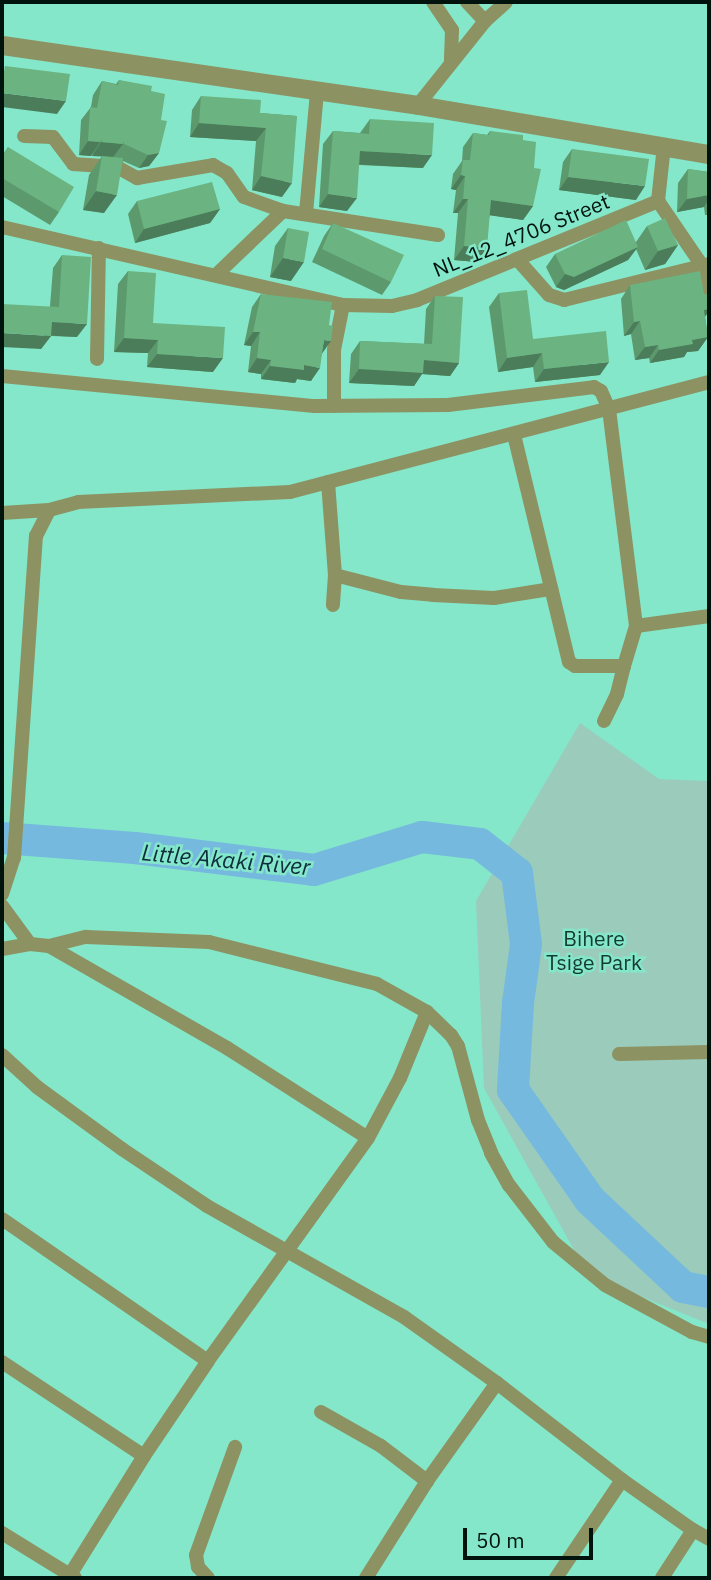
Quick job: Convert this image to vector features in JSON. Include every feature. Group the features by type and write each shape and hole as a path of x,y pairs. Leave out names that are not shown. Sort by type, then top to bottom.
{"street":[{"path":"433,2 452,30 451,61"},
{"path":"467,2 485,21"},
{"path":"418,105 485,21 506,2"},
{"path":"2,46 418,105 709,154"},
{"path":"306,213 317,91"},
{"path":"24,136 53,137 73,163 117,167 138,178 213,165 227,173 244,197 283,211 438,235"},
{"path":"664,146 658,201 705,264 709,292"},
{"name":"NL_12_4706 Street","path":"2,228 343,305 392,306 417,300 658,201"},
{"path":"216,275 283,211"},
{"path":"97,359 99,248"},
{"path":"517,258 548,295 564,300 705,264"},
{"path":"334,406 334,350 343,305"},
{"path":"2,376 334,406 448,405 543,394 583,386 594,387 601,391 609,409 636,626 617,694 604,720"},
{"path":"2,513 49,510 78,502 290,492 709,382"},
{"path":"514,435 570,664 624,666"},
{"path":"328,482 335,575 333,605"},
{"path":"2,894 14,858 36,536 49,510"},
{"path":"335,575 401,592 433,596 494,598 551,589"},
{"path":"636,626 709,616"},
{"path":"2,906 30,944"},
{"path":"2,949 30,944 49,946 86,936 209,942 377,984 427,1012 458,1046 478,1121 491,1153 509,1185 553,1242 623,1297 692,1332 709,1337"},
{"path":"49,946 227,1048 368,1138"},
{"path":"2,1533 71,1577 144,1456 208,1361 368,1138 400,1078 427,1012"},
{"path":"619,1054 709,1052"},
{"path":"2,1055 37,1087 207,1206 404,1317 497,1382 622,1480 709,1539"},
{"path":"2,1219 208,1361"},
{"path":"2,1362 144,1456"},
{"path":"366,1578 427,1481 497,1382"},
{"path":"321,1412 381,1446 427,1481"},
{"path":"208,1578 198,1567 198,1548 235,1447"},
{"path":"555,1578 622,1480"},
{"path":"662,1578 693,1530"}],"green space":[{"name":"Bihere Tsige Park","path":"580,723 659,779 709,781 709,1324 588,1275 484,1088 476,901"}],"building":[{"path":"5,66 70,74 66,101 2,93"},
{"path":"119,80 152,86 151,91 165,94 161,120 167,121 159,153 148,155 124,144 123,141 123,144 101,142 102,139 100,142 88,141 90,107 97,108 102,81 118,85"},
{"path":"201,96 261,100 260,113 297,116 292,183 261,176 266,128 199,123"},
{"path":"370,119 434,123 432,155 360,151 357,198 328,194 333,131 369,134"},
{"path":"490,131 523,135 523,140 536,142 534,168 541,169 533,206 491,200 487,248 464,246 468,199 463,199 463,160 470,160 473,133 489,135"},
{"path":"8,147 74,187 59,212 2,178 2,157"},
{"path":"572,149 649,159 645,186 568,177"},
{"path":"102,156 123,158 117,195 96,191"},
{"path":"688,169 709,172 709,195 687,199"},
{"path":"212,182 220,209 144,229 137,201"},
{"path":"665,218 678,245 658,251 647,226"},
{"path":"626,220 638,247 574,277 565,274 555,254"},
{"path":"333,223 404,255 391,282 322,249"},
{"path":"288,228 309,232 304,262 283,258"},
{"path":"62,255 91,257 87,324 52,322 51,336 2,333 2,304 59,307"},
{"path":"128,271 156,273 153,323 225,327 223,358 157,354 158,340 124,338"},
{"path":"700,271 704,294 708,294 709,300 709,309 704,310 708,337 692,340 693,344 659,350 658,345 645,347 640,321 634,322 630,285"},
{"path":"527,290 533,339 606,331 609,362 544,369 542,353 507,358 499,293"},
{"path":"261,294 332,302 329,325 333,326 331,341 324,340 320,368 304,365 304,370 270,366 271,360 257,358 260,332 253,332"},
{"path":"435,296 463,297 459,363 424,360 423,373 359,369 360,341 432,344"}],"waterway":[{"name":"Little Akaki River","path":"2,838 135,848 314,870 422,837 480,844 517,873 526,944 518,1003 513,1090 590,1200 683,1287 709,1292"}]}
